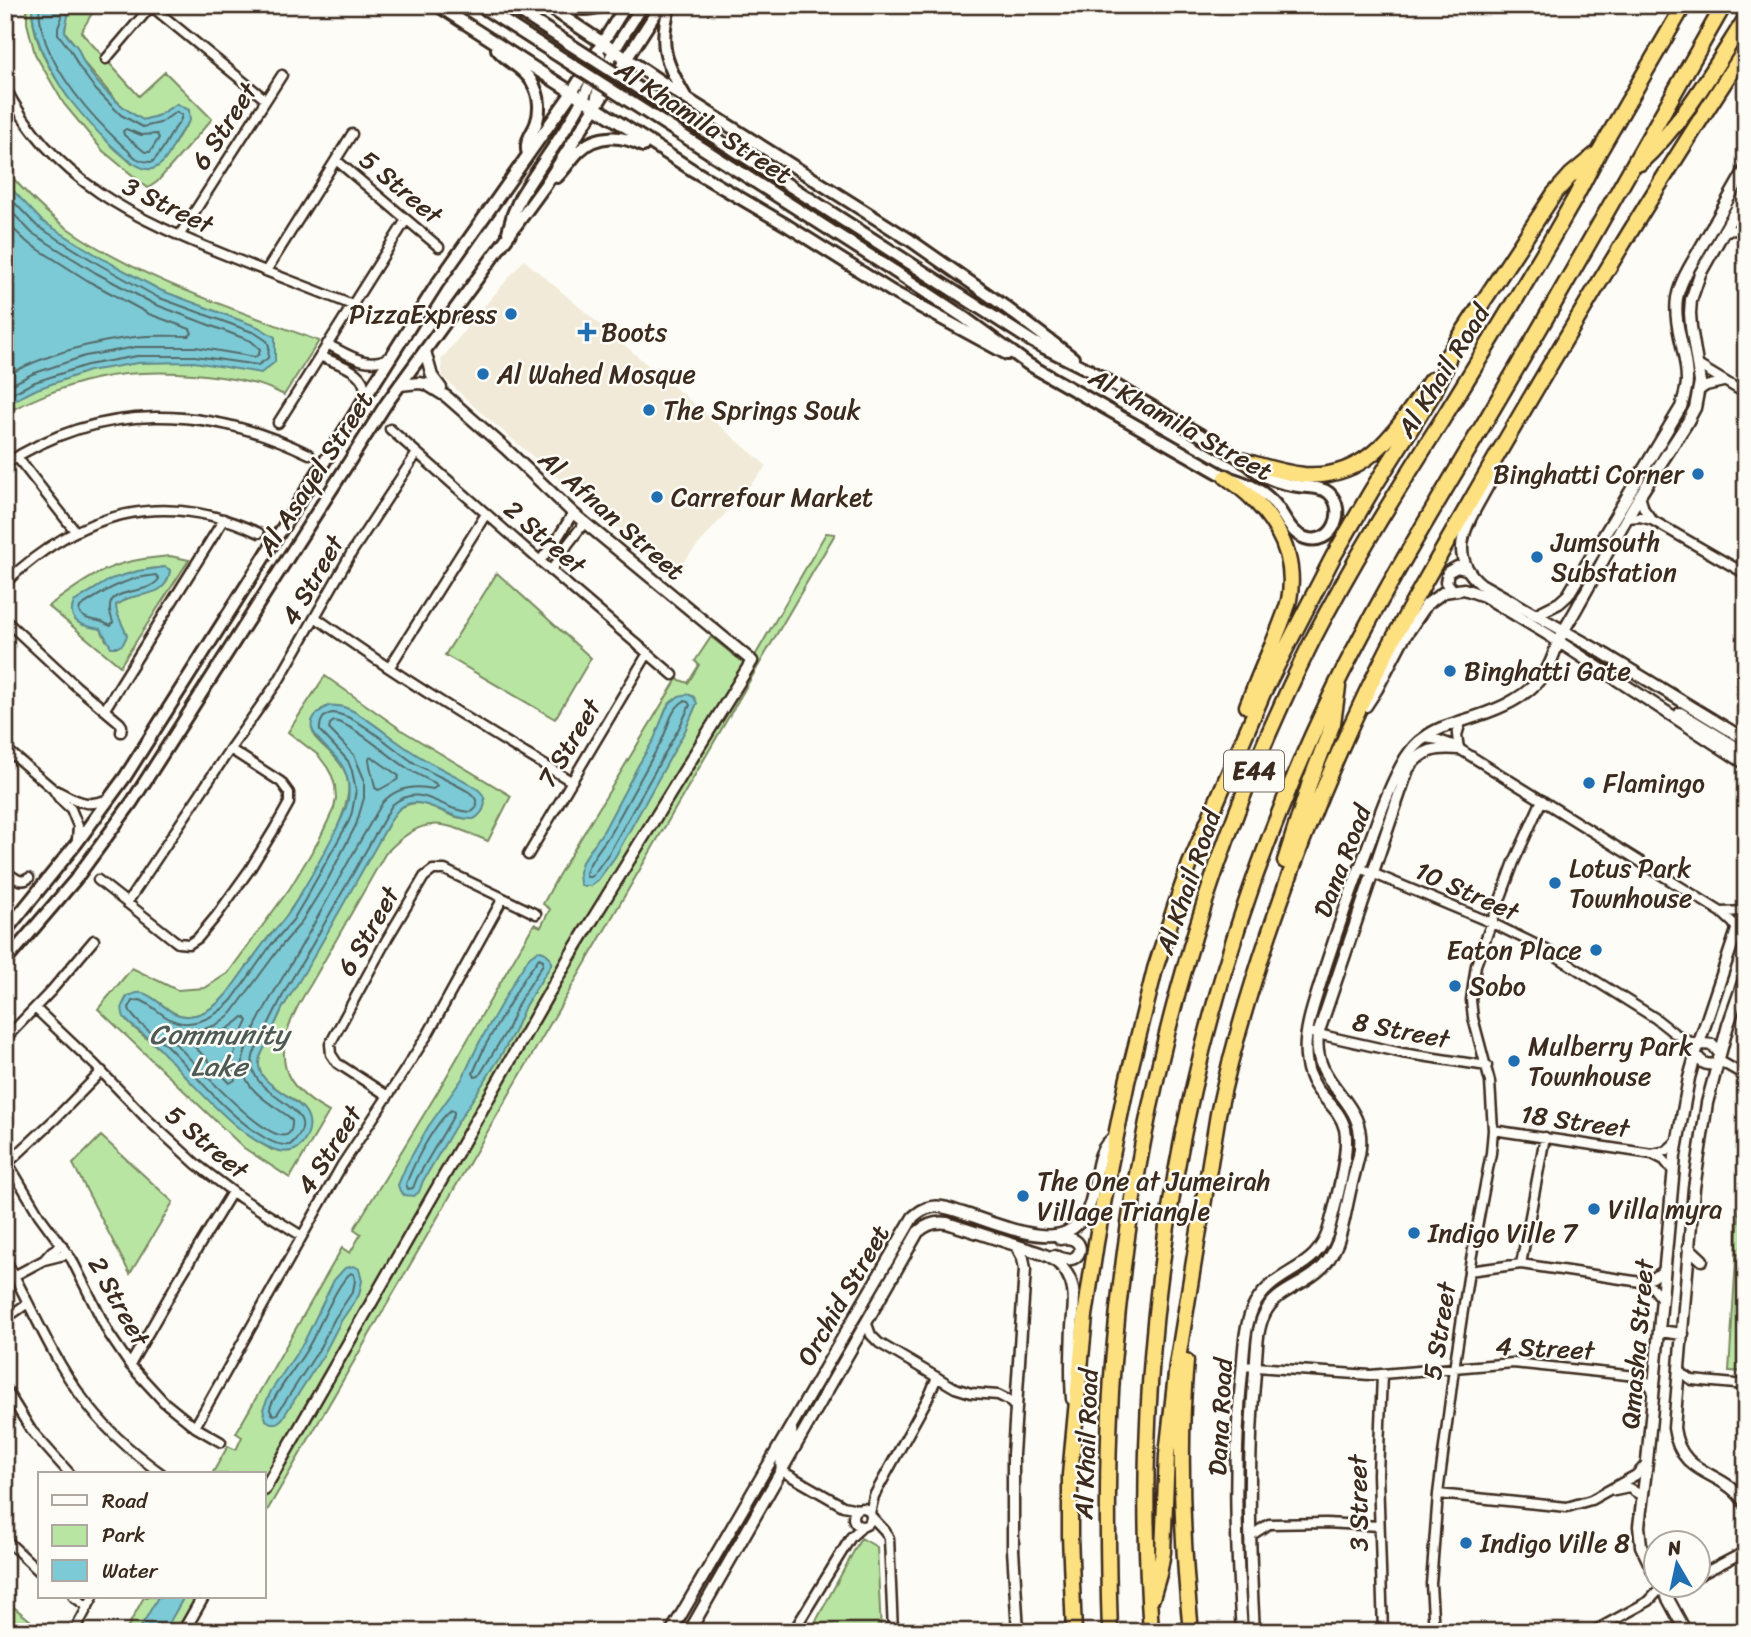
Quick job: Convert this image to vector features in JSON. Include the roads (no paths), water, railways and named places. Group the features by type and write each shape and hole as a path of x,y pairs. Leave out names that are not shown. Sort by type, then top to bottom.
{"highway":[{"name":"Al Khail Road","path":"1110,1632 1110,1420 1122,1279 1143,1144 1158,1070 1180,982 1206,900 1270,733 1324,618 1538,262 1685,5"},
{"name":"E44","path":"1151,1632 1145,1495 1148,1395 1163,1252 1182,1140 1205,1039 1241,917 1300,762 1338,680 1385,592 1524,356 1724,5"},
{"path":"1629,173 1655,149 1678,122 1746,18"},
{"path":"1149,1606 1161,1564 1170,1421 1180,1344 1224,1083 1276,914 1304,835 1352,723 1391,642 1661,181 1746,49"},
{"path":"1245,461 1307,475 1337,472 1374,454 1388,440 1450,352 1554,194 1571,175 1599,152"},
{"path":"1074,1632 1069,1505 1074,1418 1094,1255 1115,1137 1164,938 1222,786 1263,693 1315,590 1366,501 1434,392 1450,352"},
{"path":"1222,786 1231,744 1283,619 1291,578 1286,548 1272,521 1256,501 1226,477"},
{"path":"1249,998 1251,969 1256,950 1307,791 1332,723 1338,680"},
{"path":"1188,1300 1190,1319 1183,1408 1182,1467 1191,1632"}],"main road":[{"path":"437,5 595,109 893,292 972,337 1028,363"},
{"name":"Al Khamila Street","path":"479,5 894,271 1028,363 1226,477 1253,486 1274,503 1292,529 1303,537 1324,536 1334,526 1338,513 1336,504 1325,490 1274,481 1261,475 1245,461 1089,370 1033,342 509,5"},
{"path":"546,5 687,99 910,240 1089,370"},
{"path":"561,5 582,10 604,5"},
{"name":"Al Asayel Street","path":"5,932 111,797 437,284 571,93 626,5"},
{"path":"595,109 601,78 614,50 643,5"},
{"name":"Al Asayel Street","path":"5,962 75,880 120,820 370,428 546,184 661,5"},
{"path":"670,5 664,29 664,50 670,69 687,99"},
{"path":"491,40 505,58 526,74 537,93 539,110 535,126 526,143 528,155"},
{"path":"507,238 520,198 583,101 603,43"},
{"path":"546,184 559,175 584,147 602,139 615,137 629,140 670,156"}],"street":[{"path":"106,60 152,5 266,100"},
{"name":"6 Street","path":"179,236 282,75"},
{"name":"3 Street","path":"5,87 32,130 70,170 90,188 113,203 179,236 352,304"},
{"path":"266,271 352,134"},
{"name":"5 Street","path":"336,160 439,247"},
{"path":"1535,615 1559,603 1568,595 1681,407 1687,380 1676,314 1679,290 1746,168"},
{"name":"Dana Road","path":"1242,1632 1237,1467 1242,1366 1248,1323 1259,1298 1271,1284 1308,1262 1323,1245 1329,1231 1347,1142 1343,1122 1318,1090 1308,1069 1305,1045 1315,999 1360,868 1409,752 1424,737 1443,727 1495,710 1521,697 1551,664 1558,641 1640,496 1695,408 1700,382 1690,313 1691,300 1700,274 1746,192"},
{"path":"1735,210 1745,231"},
{"path":"278,423 407,219"},
{"path":"1723,231 1745,231"},
{"path":"327,344 365,362 379,362 391,356"},
{"name":"Al Afnan Street","path":"425,351 432,376 447,397"},
{"path":"320,356 357,373 365,384 365,397"},
{"path":"357,373 365,362"},
{"path":"1698,365 1746,394"},
{"path":"1699,391 1706,386 1723,382"},
{"name":"Al Afnan Street","path":"266,1487 570,956 752,661 573,513 447,397 426,384 400,385"},
{"path":"5,464 67,433 94,425 177,416 231,424 271,437 309,454"},
{"name":"2 Street","path":"390,429 673,675"},
{"name":"4 Street","path":"127,903 279,680 366,530 417,453"},
{"path":"1498,456 1493,476 1464,533 1462,552 1466,569 1481,584 1603,653 1746,740"},
{"path":"17,457 75,531"},
{"path":"1640,496 1644,509 1652,520"},
{"path":"5,583 36,556 75,531 111,517 149,510 187,512 224,519 259,533"},
{"path":"540,561 573,513"},
{"path":"388,668 486,514"},
{"path":"1628,518 1652,520 1746,574"},
{"path":"105,709 224,519"},
{"path":"551,570 585,522"},
{"path":"564,528 570,530 574,536"},
{"path":"552,547 555,552 561,553"},
{"path":"1452,590 1446,582 1448,572 1457,567 1466,569"},
{"path":"1352,723 1370,701 1402,641 1423,609 1437,595 1464,589 1478,593 1558,641 1746,764"},
{"path":"315,618 487,732 571,781"},
{"path":"5,620 121,724 121,732"},
{"name":"7 Street","path":"528,855 648,653"},
{"path":"1644,697 1662,702 1746,753"},
{"path":"1459,749 1457,735 1461,722"},
{"path":"1424,737 1446,742 1542,800 1721,912 1737,930"},
{"path":"5,748 54,789 80,802 96,803 111,797"},
{"path":"99,880 174,940 184,944 198,937 250,869 287,807 289,793 281,782 230,749"},
{"name":"Dana Road","path":"1254,1632 1249,1509 1251,1423 1261,1323 1270,1305 1285,1291 1316,1273 1336,1248 1359,1153 1360,1135 1356,1119 1350,1106 1321,1067 1317,1048 1318,1034 1406,774 1411,764 1432,749 1459,749"},
{"path":"54,789 75,817 78,835 76,844"},
{"name":"5 Street","path":"1434,1632 1431,1584 1438,1494 1469,1270 1492,1153 1492,1097 1471,1000 1476,965 1514,862 1542,800"},
{"name":"10 Street","path":"1360,868 1492,923 1545,949 1655,1018 1697,1051"},
{"name":"6 Street","path":"388,1097 337,1063 330,1049 332,1039 424,877 433,870 444,870 536,914"},
{"path":"5,871 19,881 29,878"},
{"name":"4 Street","path":"195,1427 342,1165 388,1097 453,989 503,898"},
{"path":"1721,912 1746,910"},
{"name":"Qmasha Street","path":"1642,1546 1639,1526 1677,1141 1697,1051 1746,910"},
{"path":"5,1039 94,940"},
{"name":"Qmasha Street","path":"1746,974 1718,1059 1697,1162 1674,1428 1684,1456 1699,1470 1732,1488 1746,1505"},
{"name":"5 Street","path":"35,1008 102,1071 176,1147 232,1192 302,1236"},
{"name":"8 Street","path":"1307,1031 1402,1053 1487,1066"},
{"path":"1718,1059 1712,1065 1702,1062 1697,1051 1703,1044 1713,1045 1718,1059 1746,1076"},
{"path":"7,1161 56,1118 102,1071"},
{"name":"18 Street","path":"1493,1130 1652,1154 1664,1160 1673,1171"},
{"name":"Orchid Street","path":"671,1632 910,1222 919,1212 933,1206 941,1206 1028,1234 1065,1233 1080,1222 1090,1205 1101,1151 1107,1142 1115,1137"},
{"path":"1521,1264 1545,1137"},
{"name":"18 Street","path":"1652,1154 1666,1151 1677,1141"},
{"name":"2 Street","path":"7,1161 39,1215 68,1254 109,1334 130,1365 164,1402 195,1427 221,1442"},
{"path":"130,1365 232,1192"},
{"name":"Orchid Street","path":"689,1632 918,1232 926,1225 942,1222 1040,1253 1061,1265 1072,1287 1071,1384 1074,1418"},
{"path":"1028,1234 1048,1240 1072,1238 1079,1246 1078,1255 1070,1260 1040,1253"},
{"path":"44,1260 62,1245"},
{"path":"1016,1245 1022,1254 1025,1269 1015,1407 1013,1502 1018,1632"},
{"path":"1688,1247 1702,1260"},
{"path":"15,1276 44,1260 68,1254"},
{"path":"5,1259 61,1366 87,1405 118,1439 159,1472"},
{"path":"1469,1270 1521,1264 1641,1282 1653,1288 1661,1298"},
{"path":"1641,1282 1664,1270"},
{"path":"5,1319 28,1303"},
{"path":"867,1324 871,1335 879,1343 940,1379 963,1391 998,1395 1015,1407"},
{"path":"1659,1331 1683,1334"},
{"path":"1636,1376 1648,1371 1656,1362"},
{"name":"4 Street","path":"1242,1366 1382,1375 1513,1363 1636,1376"},
{"path":"1679,1369 1687,1378 1698,1381 1746,1385"},
{"name":"3 Street","path":"1382,1375 1378,1474 1383,1632"},
{"path":"1636,1376 1646,1381 1653,1390"},
{"path":"851,1537 857,1514 874,1496 940,1379"},
{"path":"1677,1395 1686,1385 1698,1381"},
{"path":"998,1395 1017,1385"},
{"path":"5,1388 32,1430 68,1472"},
{"path":"791,1428 791,1441 781,1461 782,1471 857,1514"},
{"path":"1438,1494 1567,1507 1584,1503 1636,1475 1647,1462"},
{"path":"1605,1492 1629,1488 1642,1496"},
{"path":"793,1632 851,1537 870,1521 874,1496"},
{"path":"857,1514 867,1509 889,1538 893,1632"},
{"path":"1249,1509 1269,1524"},
{"path":"857,1514 858,1525 881,1528"},
{"path":"1250,1536 1269,1524 1379,1526"},
{"path":"5,1539 38,1570"},
{"path":"1712,1569 1746,1551"},
{"path":"76,1598 88,1606"},
{"path":"74,1632 92,1598"},
{"path":"183,1632 202,1598"},
{"name":"Qmasha Street","path":"1668,1598 1686,1632"},
{"path":"1592,1632 1650,1601 1671,1605"}],"water":[{"path":"32,5 65,5 68,8 66,35 77,47 95,80 134,115 143,120 157,116 177,104 189,110 190,120 160,165 146,169 122,155 70,100 41,49"},
{"path":"5,182 42,221 103,259 160,290 258,327 275,337 275,362 261,373 194,362 138,363 89,371 37,389 5,405"},
{"path":"165,567 170,570 168,579 160,589 126,599 116,605 127,636 118,647 111,647 101,629 78,623 72,615 74,602 111,579"},
{"path":"688,694 694,697 697,703 685,731 615,857 598,880 590,886 583,886 580,884 579,872 582,862 604,830 654,739 666,709 679,696"},
{"name":"Community Lake","path":"328,706 341,706 355,712 413,753 472,785 483,795 484,806 474,819 452,815 420,803 410,803 392,818 282,1009 260,1057 260,1069 265,1079 297,1103 309,1122 307,1136 295,1150 278,1151 259,1142 216,1108 157,1046 126,1020 122,1006 127,997 143,993 179,1015 194,1015 208,1010 226,995 288,914 335,831 348,800 348,781 343,768 312,729 312,721"},
{"path":"538,951 548,955 551,965 525,1006 499,1059 456,1125 419,1192 414,1196 404,1195 398,1185 406,1166 428,1127 462,1079 517,976 530,956"},
{"path":"354,1266 359,1269 362,1281 359,1295 282,1419 271,1423 266,1420 263,1409 271,1391 304,1342 334,1280 345,1268"},
{"path":"157,1598 183,1598 164,1632 138,1632"}],"place":[{"name":"PizzaExpress","path":"511,314"},
{"name":"Boots","path":"587,332"},
{"name":"Al Wahed Mosque","path":"483,374"},
{"name":"The Springs Souk","path":"649,410"},
{"name":"Binghatti Corner","path":"1698,474"},
{"name":"Carrefour Market","path":"657,497"},
{"name":"Jumsouth Substation","path":"1537,557"},
{"name":"Binghatti Gate","path":"1450,671"},
{"name":"Flamingo","path":"1589,783"},
{"name":"Lotus Park Townhouse","path":"1555,883"},
{"name":"Eaton Place","path":"1596,950"},
{"name":"Sobo","path":"1455,986"},
{"name":"Mulberry Park Townhouse","path":"1514,1061"},
{"name":"The One at Jumeirah Village Triangle","path":"1023,1196"},
{"name":"Villa myra","path":"1594,1209"},
{"name":"Indigo Ville 7","path":"1414,1233"},
{"name":"Indigo Ville 8","path":"1466,1543"}]}
